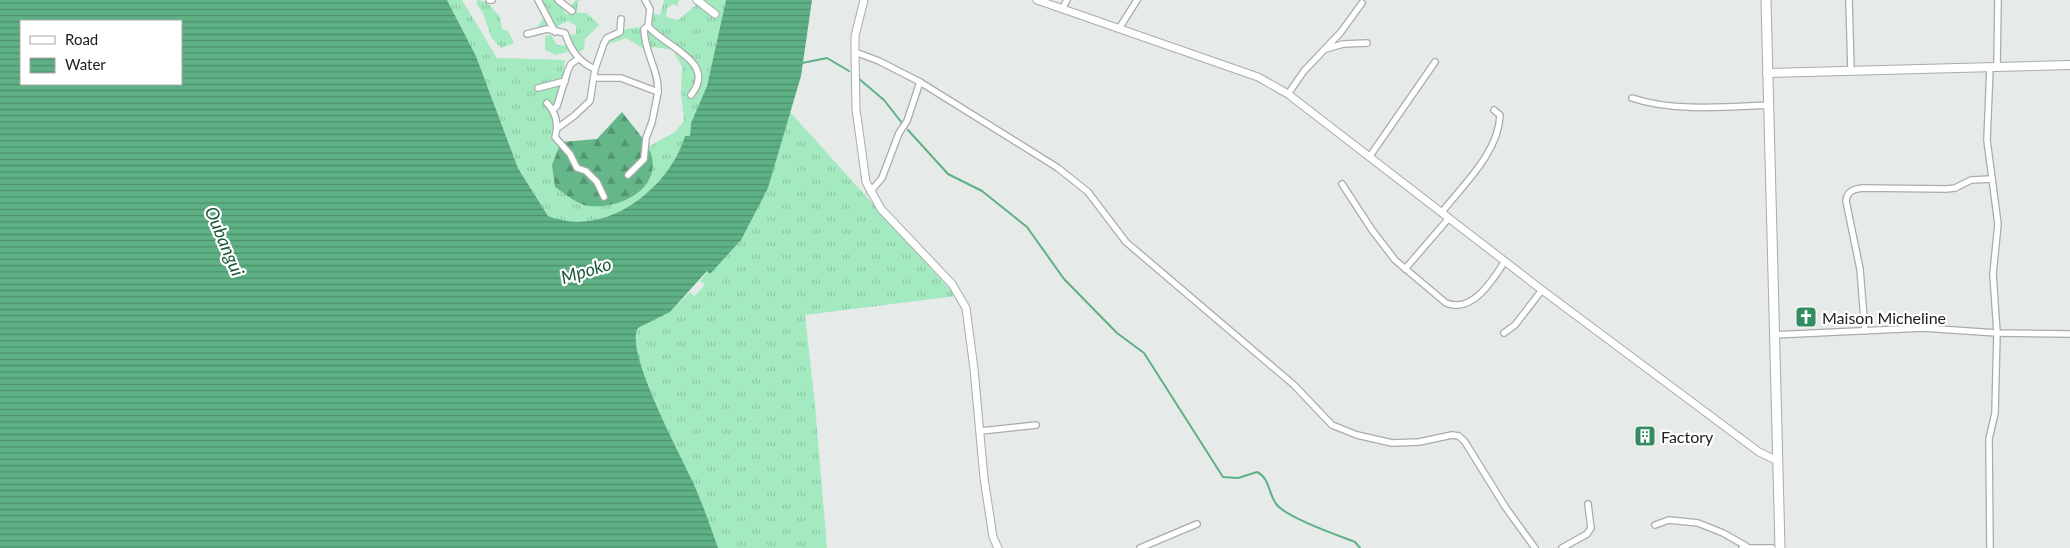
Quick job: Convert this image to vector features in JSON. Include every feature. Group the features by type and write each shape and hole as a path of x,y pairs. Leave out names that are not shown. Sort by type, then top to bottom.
{"main road":[{"path":"1766,0 1780,548"},
{"path":"1767,74 1851,70 2070,66"}],"street":[{"path":"538,0 555,32"},
{"path":"558,0 572,11"},
{"path":"628,175 644,159 646,138 652,122 658,92 656,76 644,41 644,29 648,26 650,9 645,0"},
{"path":"697,0 715,14"},
{"path":"864,0 855,36 856,108 864,171 870,192 881,209 952,284 962,298 968,326 981,431 984,478 993,537 998,548"},
{"path":"1037,0 1120,27 1258,77 1288,94 1542,290 1759,452 1778,461"},
{"path":"1062,9 1067,0"},
{"path":"1120,27 1137,0"},
{"path":"1848,0 1851,70"},
{"path":"1990,548 1989,439 1995,413 1996,333 1993,274 1998,224 1987,140 1998,0"},
{"path":"1288,94 1304,71 1326,49 1362,3"},
{"path":"558,126 574,116 590,101 596,69 604,43 607,38 620,32 622,19"},
{"path":"648,26 685,54 695,66 699,75 699,83 691,95"},
{"path":"527,34 547,30 565,33 582,64 596,69"},
{"path":"1326,49 1343,44 1367,43"},
{"path":"855,52 879,61 920,82 1021,143 1088,192 1126,242 1294,384 1332,425 1357,435 1392,443 1409,444 1452,435 1459,436 1466,442 1506,508 1535,548"},
{"path":"553,110 557,106 571,64 578,59"},
{"path":"1370,156 1435,62"},
{"path":"594,78 621,78 658,92"},
{"path":"538,88 565,81"},
{"path":"870,192 882,178 899,133 907,121 920,82"},
{"path":"1632,98 1645,102 1693,106 1769,105"},
{"path":"547,103 553,110 558,126 555,137 570,154 577,168 586,171 598,182 604,197"},
{"path":"1442,212 1486,154 1500,125 1500,115 1494,110"},
{"path":"1864,331 1860,268 1846,201 1848,193 1854,189 1863,188 1946,189 1955,188 1971,180 1992,179"},
{"path":"1342,184 1372,230 1405,269 1421,280 1446,303 1454,307 1463,306 1472,301 1506,261"},
{"path":"1405,269 1450,218"},
{"path":"1504,333 1515,325 1542,290"},
{"path":"1774,334 1924,328 1996,333 2070,334"},
{"path":"981,431 1036,425"},
{"path":"1562,548 1587,534 1591,528 1588,504"},
{"path":"1655,525 1669,520 1698,523 1723,533 1743,547 1772,548"},
{"path":"1140,548 1197,524"}],"green space":[{"path":"447,0 462,0 497,58 565,60 553,139 652,159 648,147 675,132 684,121 681,92 682,67 673,50 654,47 647,51 626,38 606,45 622,30 645,27 651,13 660,15 664,0 679,0 677,6 673,4 667,8 666,17 678,20 702,0 726,0 707,86 691,123 690,136 685,136 677,156 665,175 632,205 612,215 591,221 569,221 548,216 518,167 476,56"},
{"path":"478,0 487,2 500,17 502,29 508,31 514,43 501,48 491,37 483,13 476,3"},
{"path":"539,0 561,0 560,5 566,14 572,13 570,7 576,0 582,0 578,1 577,13 587,13 599,25 585,39 584,49 573,56 571,51 556,55 545,50 545,36 551,35 557,45 565,46 568,43 567,36 576,34 576,26 569,21 559,25 556,31 535,31 546,14"},
{"path":"622,112 643,139 652,157 652,169 649,180 643,189 634,196 612,205 589,206 576,201 555,187 552,165 561,142 597,139"},
{"path":"790,112 956,296 805,315 827,548 718,548 696,488 655,402 639,357 636,340 638,328 670,312 690,292 694,296 705,285 700,281 708,271 710,273 768,188"}],"water":[{"path":"0,0 447,0 476,56 518,168 548,216 570,221 591,221 612,215 650,191 677,156 685,136 690,136 691,123 707,86 726,0 812,0 801,76 768,188 741,240 710,274 707,271 670,312 638,328 636,340 646,379 696,488 718,548 0,548"}],"waterway":[{"path":"802,63 827,58 849,71"},
{"path":"858,78 884,100 902,123"},
{"path":"908,130 948,174 982,191 1027,227 1064,279 1117,333 1144,353 1223,477 1238,478 1257,472 1267,482 1274,501 1283,510 1313,526 1355,542 1360,548"}],"place":[{"name":"Maison Micheline","path":"1806,317"},
{"name":"Factory","path":"1645,436"}],"water label":[{"name":"Oubangui","path":"225,241"},
{"name":"Mpoko","path":"586,270"}]}
